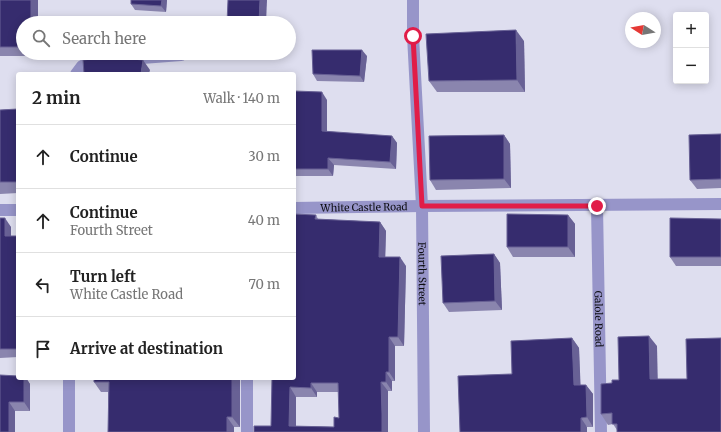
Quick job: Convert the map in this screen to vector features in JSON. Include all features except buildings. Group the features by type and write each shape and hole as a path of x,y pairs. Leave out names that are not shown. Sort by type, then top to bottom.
{"street":[{"name":"Fourth Street","path":"413,0 413,36 422,206 424,432"},
{"path":"78,72 82,66 90,62 116,60"},
{"name":"White Castle Road","path":"296,208 721,204"},
{"name":"Galole Road","path":"597,206 601,432"},
{"path":"0,210 16,210"},
{"path":"69,380 69,432"},
{"path":"247,380 248,432"}],"route":[{"path":"413,36 422,206 597,206"}]}
